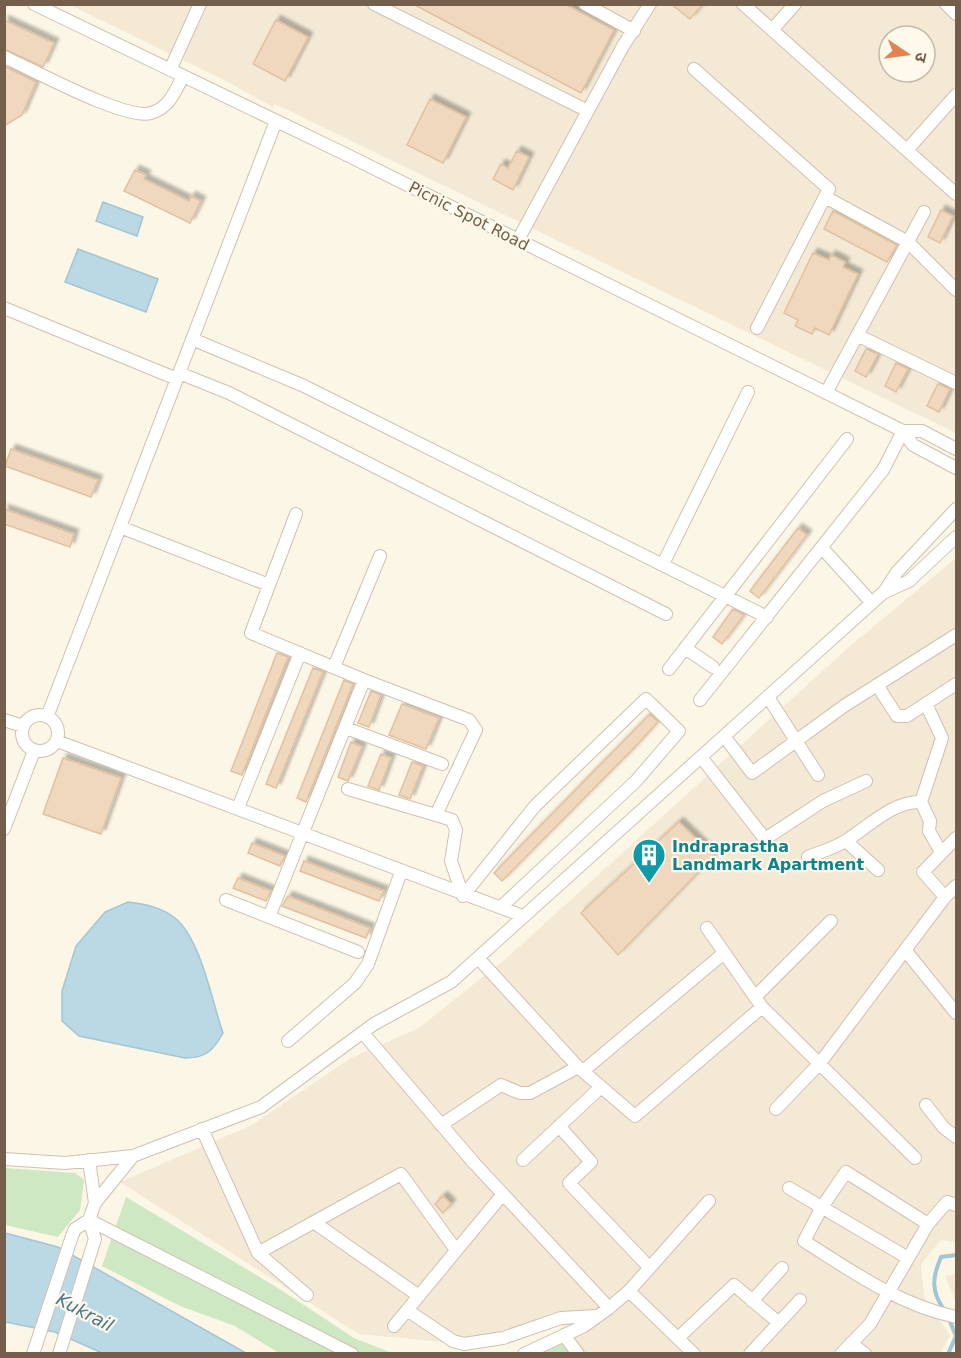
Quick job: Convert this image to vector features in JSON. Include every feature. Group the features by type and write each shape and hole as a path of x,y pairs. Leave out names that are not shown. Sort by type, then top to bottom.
{"street":[{"name":"Picnic Spot Road","path":"33,4 276,121 903,431 922,431 957,449"},
{"path":"170,70 200,4"},
{"path":"374,4 588,111"},
{"path":"585,4 634,31"},
{"path":"518,240 588,111 650,4"},
{"path":"743,4 957,194"},
{"path":"772,30 795,4"},
{"path":"946,4 957,14"},
{"path":"4,57 125,113 150,114 168,104 183,76"},
{"path":"694,69 829,189 757,327"},
{"path":"907,150 957,95"},
{"path":"47,717 276,121"},
{"path":"825,196 908,242 957,290"},
{"path":"826,393 924,212"},
{"path":"4,308 178,376 229,393 666,614"},
{"path":"857,335 957,383"},
{"path":"192,339 304,386 767,617"},
{"path":"663,564 748,392"},
{"name":"Picnic Spot Road","path":"903,431 913,445 957,468"},
{"path":"700,700 883,470 903,431"},
{"path":"669,669 847,439"},
{"path":"4,1159 65,1163 133,1156 261,1107 363,1033 451,982 884,592 897,572 957,509"},
{"path":"296,514 251,633 363,680 469,720 476,730 436,815"},
{"path":"120,526 269,585"},
{"path":"884,592 909,581 957,537"},
{"path":"822,548 872,603"},
{"path":"334,667 380,556"},
{"path":"724,736 752,773 877,685 957,635"},
{"path":"685,648 713,667"},
{"path":"238,808 300,653"},
{"path":"269,917 304,834 363,680"},
{"path":"877,685 897,716 907,716 957,684"},
{"path":"768,697 818,775"},
{"path":"463,896 535,806 646,699 679,731 636,780 501,908"},
{"path":"926,704 942,738 921,802 930,821 929,831 941,852"},
{"path":"33,716 47,717 57,727 57,741 47,751 34,751 23,741 23,726 33,716"},
{"path":"4,720 23,726"},
{"path":"346,728 442,764"},
{"path":"57,741 238,808 463,896 523,916"},
{"path":"4,829 34,751"},
{"path":"701,757 765,839 823,801 866,781"},
{"path":"348,789 452,820 456,830 452,861 463,896"},
{"path":"808,857 846,841 871,821 912,801 921,802"},
{"path":"945,897 922,872 957,838"},
{"path":"846,841 878,870"},
{"path":"288,1041 355,983 368,964 401,872"},
{"path":"776,1109 820,1063 945,897 957,886"},
{"path":"226,900 358,952"},
{"path":"478,958 580,1069 635,1116 758,1002 831,921"},
{"path":"707,928 758,1002 915,1158"},
{"path":"905,950 957,1013"},
{"path":"441,1125 501,1085 520,1093 530,1093 580,1069 724,953"},
{"path":"363,1033 441,1125 609,1308"},
{"path":"523,1160 601,1087"},
{"path":"926,1106 944,1128 957,1137"},
{"path":"559,1126 591,1162 569,1183 648,1266"},
{"path":"202,1129 258,1253 307,1295"},
{"path":"58,1353 95,1239 89,1220 95,1203 133,1156"},
{"path":"89,1160 95,1203"},
{"path":"928,1224 846,1172 822,1207 804,1241 888,1294 942,1314 957,1317"},
{"path":"258,1253 401,1174 456,1250"},
{"path":"789,1188 908,1258"},
{"path":"394,1326 503,1194"},
{"path":"524,1353 584,1326 609,1308 629,1291 648,1266 709,1201"},
{"path":"841,1353 870,1324 928,1224 947,1202 957,1205"},
{"path":"33,1353 72,1236 75,1229 89,1220"},
{"path":"89,1220 352,1353"},
{"path":"315,1223 419,1296"},
{"path":"752,1301 782,1268"},
{"path":"678,1338 734,1285 778,1323"},
{"path":"629,1291 694,1353"},
{"path":"750,1353 800,1300"},
{"path":"407,1310 453,1341 464,1344 503,1338 561,1318 596,1316"},
{"path":"564,1335 578,1353"},
{"path":"852,1342 865,1353"}],"shaded area":[{"path":"70,5 956,5 956,433 275,104 273,107 226,81"},
{"path":"956,558 956,1242 941,1240 921,1264 924,1297 950,1335 941,1353 580,1353 552,1313 521,1330 455,1343 359,1334 120,1182 250,1126 351,1058 419,1028 509,956 849,647"},
{"path":"956,1274 956,1302 945,1276"}],"green space":[{"path":"5,1168 75,1173 84,1180 80,1210 58,1237 5,1225"},
{"path":"126,1197 278,1288 354,1338 392,1353 279,1353 235,1326 180,1306 102,1266"},
{"path":"562,1342 570,1353 534,1354"}],"water":[{"path":"103,202 143,217 137,236 96,221"},
{"path":"78,249 158,279 146,312 65,282"},
{"path":"128,902 153,907 170,914 192,940 205,972 223,1033 212,1049 204,1055 185,1058 79,1036 62,1021 62,991 76,946 105,912"},
{"name":"Kukrail","path":"5,1233 58,1247 246,1353 102,1353 55,1332 5,1322"}],"building":[{"path":"413,4 565,4 614,30 581,93"},
{"path":"671,4 703,4 690,19"},
{"path":"4,20 54,43 43,67 4,49"},
{"path":"276,20 308,37 285,81 253,64"},
{"path":"4,66 36,82 22,115 4,126"},
{"path":"430,99 466,117 443,163 407,145"},
{"path":"517,151 529,157 513,190 493,179 501,164 508,168"},
{"path":"135,170 146,175 144,179 189,201 191,196 201,201 190,223 124,191"},
{"path":"941,210 953,216 940,243 928,237"},
{"path":"833,211 897,245 887,262 824,229"},
{"path":"813,253 829,260 831,255 845,262 843,267 858,274 829,335 815,328 812,334 795,326 798,320 784,313"},
{"path":"866,349 878,354 866,377 855,371"},
{"path":"896,363 908,369 896,392 885,386"},
{"path":"938,384 950,389 939,412 927,406"},
{"path":"11,449 98,480 91,497 5,466"},
{"path":"4,509 74,534 70,547 4,524"},
{"path":"798,528 807,535 759,598 750,591"},
{"path":"733,609 744,615 722,644 713,637"},
{"path":"277,653 288,657 242,775 231,771"},
{"path":"313,668 323,672 276,788 266,784"},
{"path":"344,680 353,684 306,802 297,798"},
{"path":"371,691 381,695 369,727 358,723"},
{"path":"402,704 439,718 426,749 389,735"},
{"path":"650,714 658,722 502,881 494,873"},
{"path":"351,742 362,747 348,781 338,777"},
{"path":"381,754 391,758 379,790 368,786"},
{"path":"63,758 121,778 101,834 43,814"},
{"path":"412,762 423,766 410,799 399,795"},
{"name":"Indraprastha Landmark Apartment","path":"679,822 714,856 618,955 581,913"},
{"path":"252,843 285,856 280,866 248,853"},
{"path":"304,861 384,891 379,901 300,871"},
{"path":"238,878 271,891 266,901 233,888"},
{"path":"288,896 370,928 366,938 282,906"},
{"path":"443,1196 451,1204 443,1213 435,1204"}],"waterway":[{"path":"944,1310 935,1290 936,1271 941,1257 956,1255"},
{"path":"948,1354 956,1336 949,1319"}],"place":[{"name":"Indraprastha Landmark Apartment","path":"649,884"}]}
